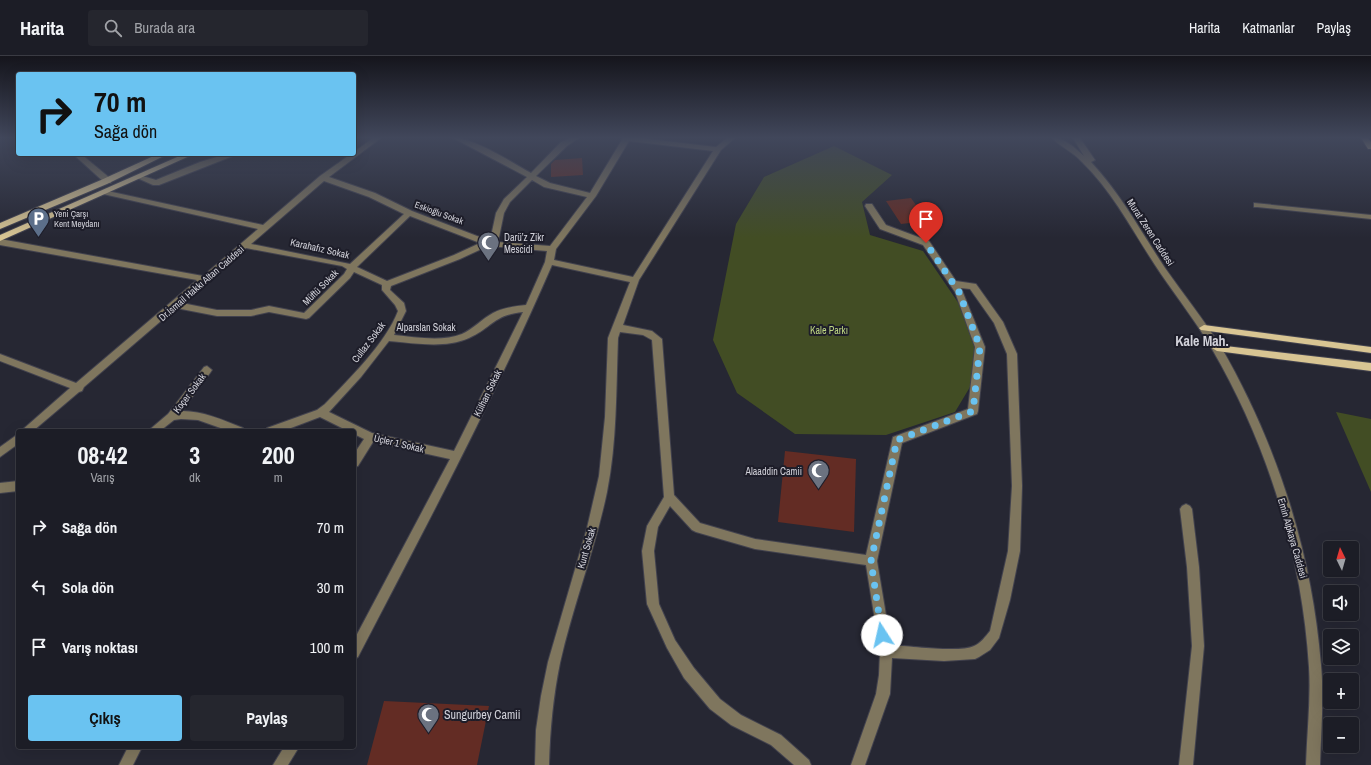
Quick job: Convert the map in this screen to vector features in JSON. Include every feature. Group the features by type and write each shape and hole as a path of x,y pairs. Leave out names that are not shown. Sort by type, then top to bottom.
{"main road":[{"path":"0,226 129,171"},
{"path":"0,238 153,171"},
{"path":"1204,328 1371,350"},
{"path":"1217,348 1371,367"}],"street":[{"path":"97,171 108,181"},
{"path":"140,177 156,182 183,171"},
{"name":"Dr.İsmail Hakkı Altan Caddesi","path":"28,429 79,388 204,279 333,171"},
{"path":"521,171 547,185 592,196"},
{"path":"387,284 490,243 500,213 507,201 537,171"},
{"name":"Külhan Sokak","path":"356,650 457,456 529,308 552,249 592,196 607,171"},
{"name":"Kunt Sokak","path":"542,765 541,742 544,708 551,671 601,495 605,476 613,338 635,280 704,171"},
{"name":"Murat Zeren Caddesi","path":"1093,171 1110,190 1164,273 1217,348"},
{"path":"1098,171 1110,190"},
{"name":"Eskioğlu Sokak","path":"323,178 372,195 409,213 490,243 552,249"},
{"path":"106,192 265,228"},
{"path":"1257,205 1371,217"},
{"path":"858,765 883,694 886,651 871,561 897,440 973,411 980,347 959,292 926,243 883,227 869,206"},
{"name":"Müftü Sokak","path":"176,305 217,313 251,313 270,308 306,316 347,276 352,267 409,213"},
{"path":"0,242 204,279"},
{"name":"Karahafız Sokak","path":"245,245 332,261 352,267 387,284"},
{"path":"548,262 635,280"},
{"name":"Cullaz Sokak","path":"277,429 321,413 339,396 387,338 402,312 401,307 386,290 387,284"},
{"path":"886,651 944,655 975,653 986,646 995,634 1014,551 1017,486 1012,354 998,322 973,286 954,284"},
{"name":"Alparslan Sokak","path":"387,338 433,340 460,338 470,334 498,314 506,311 529,308"},
{"path":"617,328 643,332 653,335 657,339 669,497 653,526 648,551 654,604 671,644 690,673 715,704 736,720 776,740 804,765"},
{"name":"Emin Alpkaya Caddesi","path":"1217,348 1263,443 1299,553 1307,598 1315,668 1313,765"},
{"path":"2,360 79,388"},
{"name":"Koçer Sokak","path":"156,429 172,416 207,370"},
{"name":"Üçler 1 Sokak","path":"321,413 354,429"},
{"name":"Koçer Sokak","path":"172,416 190,415 220,423 234,429"},
{"name":"Üçler 1 Sokak","path":"356,430 370,437 457,456"},
{"path":"356,460 370,437"},
{"path":"0,453 16,440"},
{"path":"0,488 16,486"},
{"path":"669,497 696,527 755,544 871,561"},
{"path":"1186,509 1193,567 1198,646 1186,765"},
{"path":"126,765 134,749"},
{"path":"280,765 291,749"}],"green space":[{"name":"Kale Parkı","path":"777,171 884,171 892,175 862,202 870,235 923,251 970,320 979,372 955,412 886,435 795,434 737,393 713,340 736,224 764,177"},
{"path":"1336,412 1371,419 1371,492"}],"building":[{"path":"551,171 583,171 583,175 551,177"},
{"path":"911,198 927,221 901,224 886,201"},
{"name":"Alaaddin Camii","path":"785,451 856,459 854,532 778,522"},
{"name":"Sungurbey Camii","path":"384,701 489,706 477,765 367,765"}],"place":[{"name":"Yeni Çarşı Kent Meydanı","path":"38,238"},
{"name":"Darü’z Zikr Mescidi","path":"489,262"},
{"name":"Alaaddin Camii","path":"818,490"},
{"name":"Sungurbey Camii","path":"429,734"}],"district":[{"name":"Kale Mah.","path":"1202,341"}],"route":[{"path":"882,635 871,561 897,440 973,411 980,347 959,292 926,243"}]}
